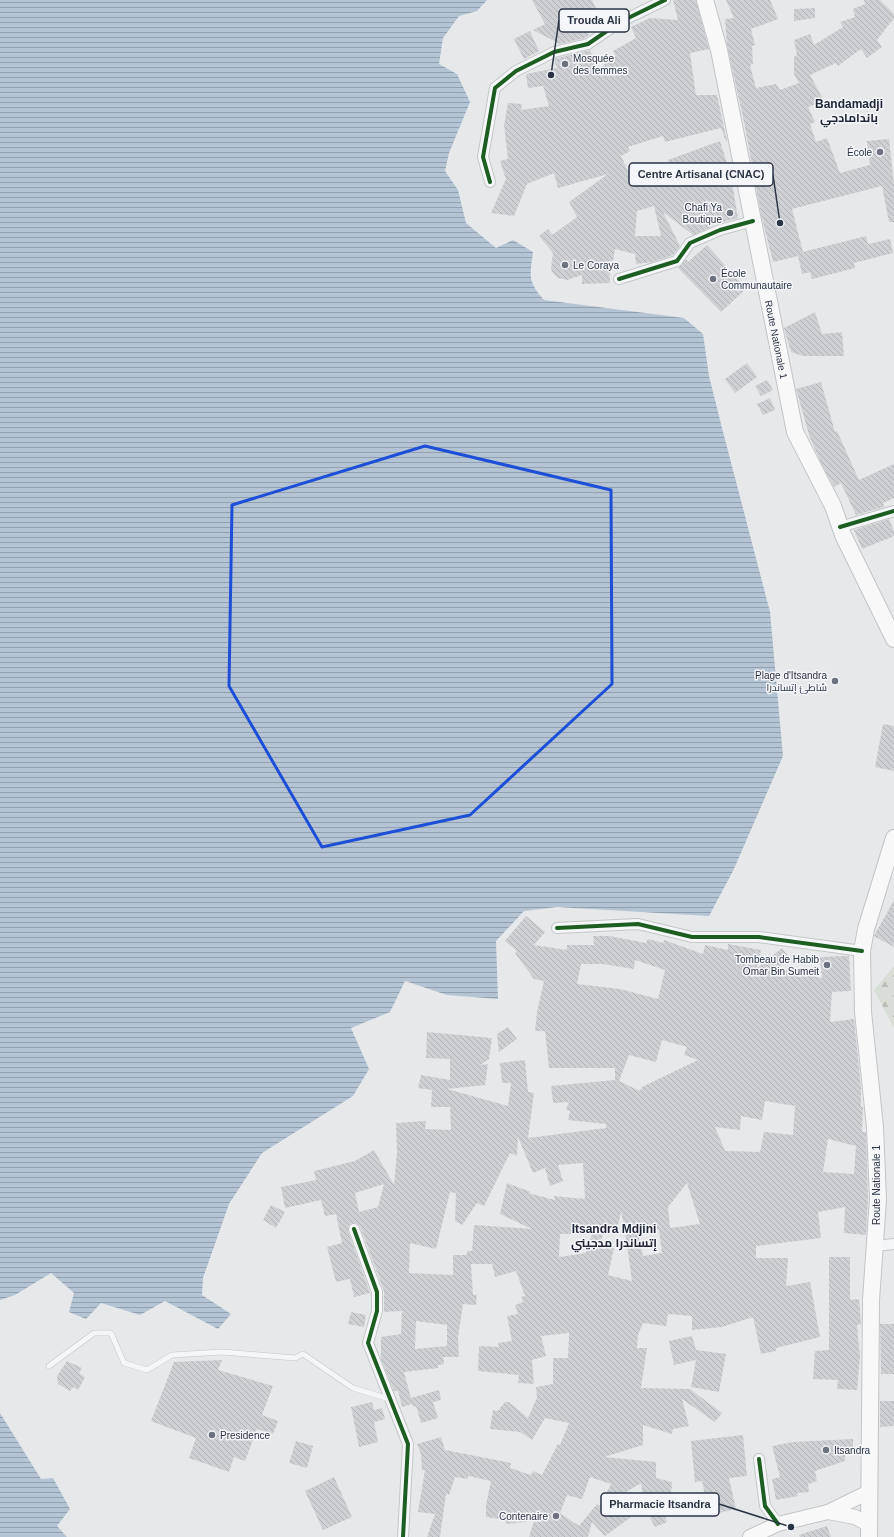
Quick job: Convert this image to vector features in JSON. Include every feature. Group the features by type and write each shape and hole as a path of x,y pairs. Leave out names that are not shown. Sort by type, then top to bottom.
{"main road":[{"name":"Route Nationale 1","path":"705,0 719,50 795,432 833,506 840,527 894,639"},
{"name":"Route Nationale 1","path":"868,1531 871,1300 878,1199 877,1164 864,1028 862,951 866,929 894,838"},
{"path":"750,1537 778,1524 828,1512 869,1492"},
{"path":"828,1512 855,1517 868,1531"}],"street":[{"path":"490,182 483,157 495,88 516,71 554,52 588,44 620,22 665,0"},
{"path":"619,279 677,261 690,243 720,230 753,221"},
{"path":"840,527 894,511"},
{"path":"557,928 638,924 692,938 759,937 862,951"},
{"path":"354,1229 377,1292 377,1311 368,1343 408,1444 403,1537"},
{"path":"875,1246 894,1244"},
{"path":"759,1460 765,1506 778,1524"}],"lane":[{"path":"48,1366 94,1333 111,1333 124,1363 147,1370 172,1355 222,1352 295,1358 303,1354 353,1388 390,1399"}],"highlighted area":[{"path":"425,446 611,490 612,684 470,815 322,847 229,686 232,505"}],"green space":[{"path":"894,966 894,1028 874,990"}],"water":[{"path":"0,0 487,0 477,11 459,16 443,38 439,64 457,74 470,102 449,153 445,171 458,190 466,223 496,248 513,240 533,252 531,267 532,283 544,300 684,318 703,334 709,376 770,612 783,756 733,871 709,916 557,907 524,911 496,941 498,999 447,995 405,981 390,1012 351,1028 369,1069 353,1096 262,1153 229,1204 203,1278 202,1295 231,1314 218,1329 165,1301 140,1315 101,1303 86,1319 69,1312 74,1293 51,1273 15,1295 0,1300"},
{"path":"0,1413 41,1479 53,1478 70,1509 57,1526 67,1537 0,1537"}],"building":[{"path":"532,0 592,0 600,17 588,33 589,35 585,38 560,44 533,30 545,24"},
{"path":"673,0 696,0 709,49 690,53 696,95 717,95 727,141 721,128 665,142 663,136 628,147 630,151 621,156 630,176 669,164 668,160 720,141 731,176 738,218 711,225 711,227 693,235 663,212 680,246 673,255 653,262 636,264 635,254 615,249 613,261 609,261 610,283 582,284 582,275 567,280 558,278 552,272 551,268 553,253 539,236 548,229 552,235 577,217 569,202 608,174 558,188 554,173 527,184 514,216 491,213 506,179 500,161 508,159 504,125 508,103 522,104 521,110 549,106 543,86 528,88 526,74 557,68 554,59 590,50 598,69 616,56 613,51 636,38 631,27 650,18 678,20","holes":["654,206 661,236 635,236 637,211"]},
{"path":"726,0 770,0 778,19 751,29 755,45 752,46 753,64 750,65 756,88 776,84 780,90 799,83 794,74 794,57 797,55 794,40 810,34 814,45 843,27 840,22 855,17 853,9 865,4 864,0 880,0 894,14 894,18 877,40 882,47 867,58 861,49 838,66 836,63 810,75 823,99 819,103 808,107 815,122 810,124 816,142 827,138 840,173 870,165 867,141 889,139 894,185 894,222 889,222 882,186 792,209 803,252 866,236 868,244 890,239 893,253 854,263 855,268 812,279 810,272 802,274 798,256 773,262 761,214 744,122 727,45 725,19 734,18"},
{"path":"815,8 815,18 794,21 794,9"},
{"path":"530,31 539,51 524,59 514,39"},
{"path":"707,245 746,289 721,312 678,268 686,259 688,262"},
{"path":"815,312 822,334 842,332 844,356 803,356 791,352 784,328"},
{"path":"747,363 757,377 735,393 725,379"},
{"path":"767,380 773,390 761,396 755,386"},
{"path":"821,382 835,432 837,431 859,480 894,464 894,498 883,503 884,507 856,515 841,483 834,487 822,465 810,438 796,389"},
{"path":"770,398 775,410 763,415 757,404"},
{"path":"889,519 894,531 894,536 862,549 854,530"},
{"path":"883,724 894,726 894,771 875,767"},
{"path":"894,900 894,947 874,936"},
{"path":"526,916 545,932 534,945 567,950 567,945 594,945 593,936 609,936 646,943 648,939 663,943 664,940 703,954 705,945 728,950 728,944 761,950 757,968 782,948 790,959 778,968 822,978 820,957 849,956 851,991 832,992 830,1022 854,1019 861,1088 861,1107 863,1107 862,1132 866,1132 868,1199 866,1235 844,1233 845,1207 818,1212 821,1238 756,1246 756,1258 788,1258 786,1286 810,1282 820,1337 776,1348 776,1351 761,1354 753,1317 722,1327 692,1330 692,1316 668,1314 666,1326 643,1323 638,1335 637,1348 647,1348 641,1388 690,1389 722,1413 715,1422 682,1399 689,1426 673,1429 672,1434 643,1425 643,1445 604,1457 656,1462 656,1478 672,1482 671,1496 660,1497 667,1522 655,1527 650,1518 656,1499 644,1501 641,1483 618,1497 631,1517 605,1536 592,1522 588,1537 529,1537 534,1521 506,1524 505,1520 486,1517 486,1505 491,1481 468,1476 468,1479 455,1477 449,1495 446,1494 440,1537 427,1537 435,1514 418,1512 425,1470 422,1470 421,1454 417,1444 441,1437 445,1450 511,1463 510,1468 531,1475 533,1471 542,1475 558,1444 560,1445 569,1423 545,1418 532,1440 520,1432 490,1429 493,1410 498,1411 505,1402 509,1402 528,1418 537,1398 536,1387 553,1384 553,1358 568,1358 569,1333 541,1336 546,1356 532,1360 534,1384 518,1383 519,1375 478,1371 479,1346 499,1347 498,1343 512,1341 507,1316 518,1314 515,1305 523,1302 521,1297 525,1296 516,1271 495,1277 492,1264 471,1264 473,1295 477,1295 476,1305 463,1304 458,1337 459,1357 443,1357 444,1364 438,1365 438,1368 404,1372 411,1398 439,1390 441,1400 433,1402 438,1418 421,1423 416,1406 413,1407 412,1404 402,1407 398,1391 394,1391 381,1359 381,1337 401,1334 402,1311 384,1312 384,1291 360,1226 356,1223 352,1223 349,1225 348,1231 370,1293 354,1297 350,1279 336,1282 327,1247 342,1243 336,1214 325,1216 321,1200 285,1208 281,1187 316,1180 314,1171 355,1161 374,1150 394,1185 397,1152 396,1123 426,1121 425,1129 451,1130 450,1107 431,1107 432,1090 418,1088 421,1075 450,1080 450,1059 426,1058 427,1032 492,1038 489,1059 480,1065 488,1064 485,1085 447,1089 508,1106 511,1083 502,1083 500,1063 525,1060 528,1092 534,1093 528,1138 606,1128 606,1124 568,1120 570,1111 566,1110 569,1102 553,1103 551,1086 615,1080 615,1068 549,1068 545,1031 535,1031 537,1012 544,981 534,979 515,953 517,951 505,941","holes":["635,960 665,970 658,999 620,989 577,984 581,964 603,964 634,969","662,1040 687,1047 684,1055 698,1060 642,1087 640,1091 619,1081 629,1055 656,1062","765,1101 795,1106 793,1135 764,1132 760,1152 725,1151 715,1127 740,1130 741,1116 762,1120","518,1137 533,1173 545,1168 550,1186 563,1181 558,1165 583,1163 585,1199 554,1196 555,1200 528,1193 531,1192 507,1183 500,1214 532,1229 474,1225 472,1251 467,1251 467,1255 453,1255 453,1275 409,1273 410,1243 436,1249 450,1192 456,1193 455,1221 462,1225 477,1203 484,1206 510,1153 517,1156","828,1139 856,1146 854,1174 823,1172","687,1183 700,1224 670,1228 668,1207","384,1184 378,1207 359,1212 355,1193","621,1212 632,1281 608,1275 614,1248 600,1243 606,1226 618,1225","659,1229 662,1253 643,1256 637,1230","560,1234 592,1234 586,1253 559,1257","416,1321 447,1325 447,1346 415,1349","590,1477 611,1484 600,1506 597,1504 579,1526 560,1513 567,1495 582,1499"]},
{"path":"508,1027 517,1039 499,1052 497,1034"},
{"path":"271,1205 285,1212 276,1228 263,1220"},
{"path":"829,1257 850,1257 850,1300 859,1299 861,1324 857,1325 860,1356 857,1390 837,1389 838,1380 813,1379 815,1351 829,1350"},
{"path":"351,1312 366,1315 364,1327 348,1324"},
{"path":"880,1324 894,1324 894,1374 881,1374"},
{"path":"692,1336 696,1350 726,1354 719,1392 691,1387 696,1360 674,1365 669,1341"},
{"path":"222,1360 218,1370 273,1386 262,1415 278,1421 273,1434 257,1429 245,1461 234,1457 229,1472 189,1458 196,1438 151,1421 174,1362"},
{"path":"67,1361 82,1368 79,1373 85,1377 78,1390 73,1387 70,1391 58,1384 57,1376"},
{"path":"880,1401 894,1401 894,1426 880,1427"},
{"path":"372,1402 374,1410 382,1408 385,1419 374,1422 378,1442 359,1447 351,1407"},
{"path":"743,1435 747,1476 729,1478 736,1509 709,1515 702,1481 695,1482 691,1441"},
{"path":"853,1439 853,1450 845,1450 845,1461 815,1471 817,1481 808,1484 809,1492 797,1493 798,1496 776,1500 772,1479 780,1477 772,1446 793,1442"},
{"path":"296,1441 313,1446 307,1468 289,1463"},
{"path":"334,1477 352,1517 323,1530 305,1491"},
{"path":"827,1526 831,1537 800,1537 799,1535"}],"cycle path":[{"path":"490,182 483,157 495,88 516,71 554,52 588,44 620,22 665,0"},
{"path":"619,279 677,261 690,243 720,230 753,221"},
{"path":"840,527 894,511"},
{"path":"557,928 638,924 692,937 759,937 862,951"},
{"path":"354,1229 377,1292 377,1311 368,1343 408,1444 403,1537"},
{"path":"759,1459 765,1506 778,1524"}],"place":[{"name":"Mosquée des femmes","path":"565,64"},
{"name":"Trouda Ali","path":"551,75"},
{"name":"École","path":"880,152"},
{"name":"Chafi Ya Boutique","path":"730,213"},
{"name":"Centre Artisanal (CNAC)","path":"780,223"},
{"name":"Le Coraya","path":"565,265"},
{"name":"École Communautaire","path":"713,279"},
{"name":"Plage d'Itsandra شاطئ إتساندرا","path":"835,681"},
{"name":"Tombeau de Habib Omar Bin Sumeit","path":"827,965"},
{"name":"Presidence","path":"212,1435"},
{"name":"Itsandra","path":"826,1450"},
{"name":"Contenaire","path":"556,1516"},
{"name":"Pharmacie Itsandra","path":"791,1527"}],"district":[{"name":"Bandamadji باندامادجي","path":"849,111"},
{"name":"Itsandra Mdjini إتساندرا مدجيني","path":"614,1236"}]}
